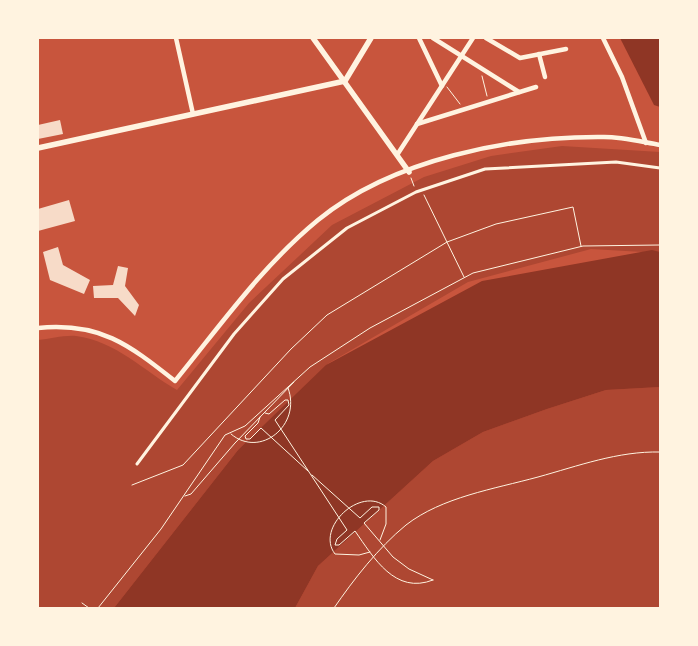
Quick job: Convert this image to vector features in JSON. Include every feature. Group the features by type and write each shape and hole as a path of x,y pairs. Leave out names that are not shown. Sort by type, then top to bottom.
{"street":[{"path":"176,38 193,114"},
{"path":"313,38 408,171"},
{"path":"38,148 345,81 371,38"},
{"path":"419,38 443,84"},
{"path":"434,38 520,92"},
{"path":"397,155 473,38"},
{"path":"486,38 520,58 566,49"},
{"path":"603,38 622,77 646,143"},
{"path":"539,54 545,77"},
{"path":"417,124 536,87"},
{"path":"38,328 60,326 99,331 136,350 175,382 277,258 319,219 362,192 408,171 487,149 556,138 606,137 660,145"},
{"path":"137,464 234,334 283,279 348,228 416,192 485,169 616,162 660,168"}],"path":[{"path":"481,68 488,102"},
{"path":"443,84 464,109"},
{"path":"408,171 416,192"},
{"path":"421,190 465,278"},
{"path":"132,485 183,465 292,349 327,315 447,242 496,224 573,207 581,247"},
{"path":"98,608 185,496 210,455 225,435 245,426 305,371 370,328 473,273 581,247 660,245"},
{"path":"185,496 191,494 260,417 305,371"},
{"path":"230,433 240,441 253,442 266,440 278,432 288,420 292,408 288,387"},
{"path":"260,417 258,423 245,436 246,439 250,439 261,428 310,472 360,518 372,507 379,507 379,510 364,524 409,569 433,580 422,584 399,581 374,558 355,531 340,545 334,545 337,538 347,530 310,472 275,420 289,405 288,400 285,400 269,414 265,413"},
{"path":"334,608 384,546 407,525 436,507 604,458 660,452"},
{"path":"370,552 359,555 335,554 331,548 331,535 336,521 346,510 357,504 381,503 386,507 386,524 379,541"},
{"path":"82,603 89,608"}],"shaded area":[{"path":"620,38 660,38 660,107 654,105"},
{"path":"562,146 660,152 660,253 591,249 468,282 329,363 238,450 114,608 38,608 38,340 76,336 104,344 117,350 177,390 249,303 332,225 424,177 491,156"},
{"path":"652,250 660,252 660,387 606,390 547,409 483,432 433,461 318,566 295,608 114,608 238,450 326,365 482,281"},
{"path":"660,387 660,608 295,608 318,566 433,461 483,432 547,409 606,390"}],"building":[{"path":"60,120 63,134 38,139 38,125"},
{"path":"69,200 75,221 38,231 38,209"},
{"path":"58,247 63,265 90,280 84,294 50,280 43,252"},
{"path":"118,266 128,268 125,286 139,305 135,316 118,298 94,298 93,286 113,285"}]}
